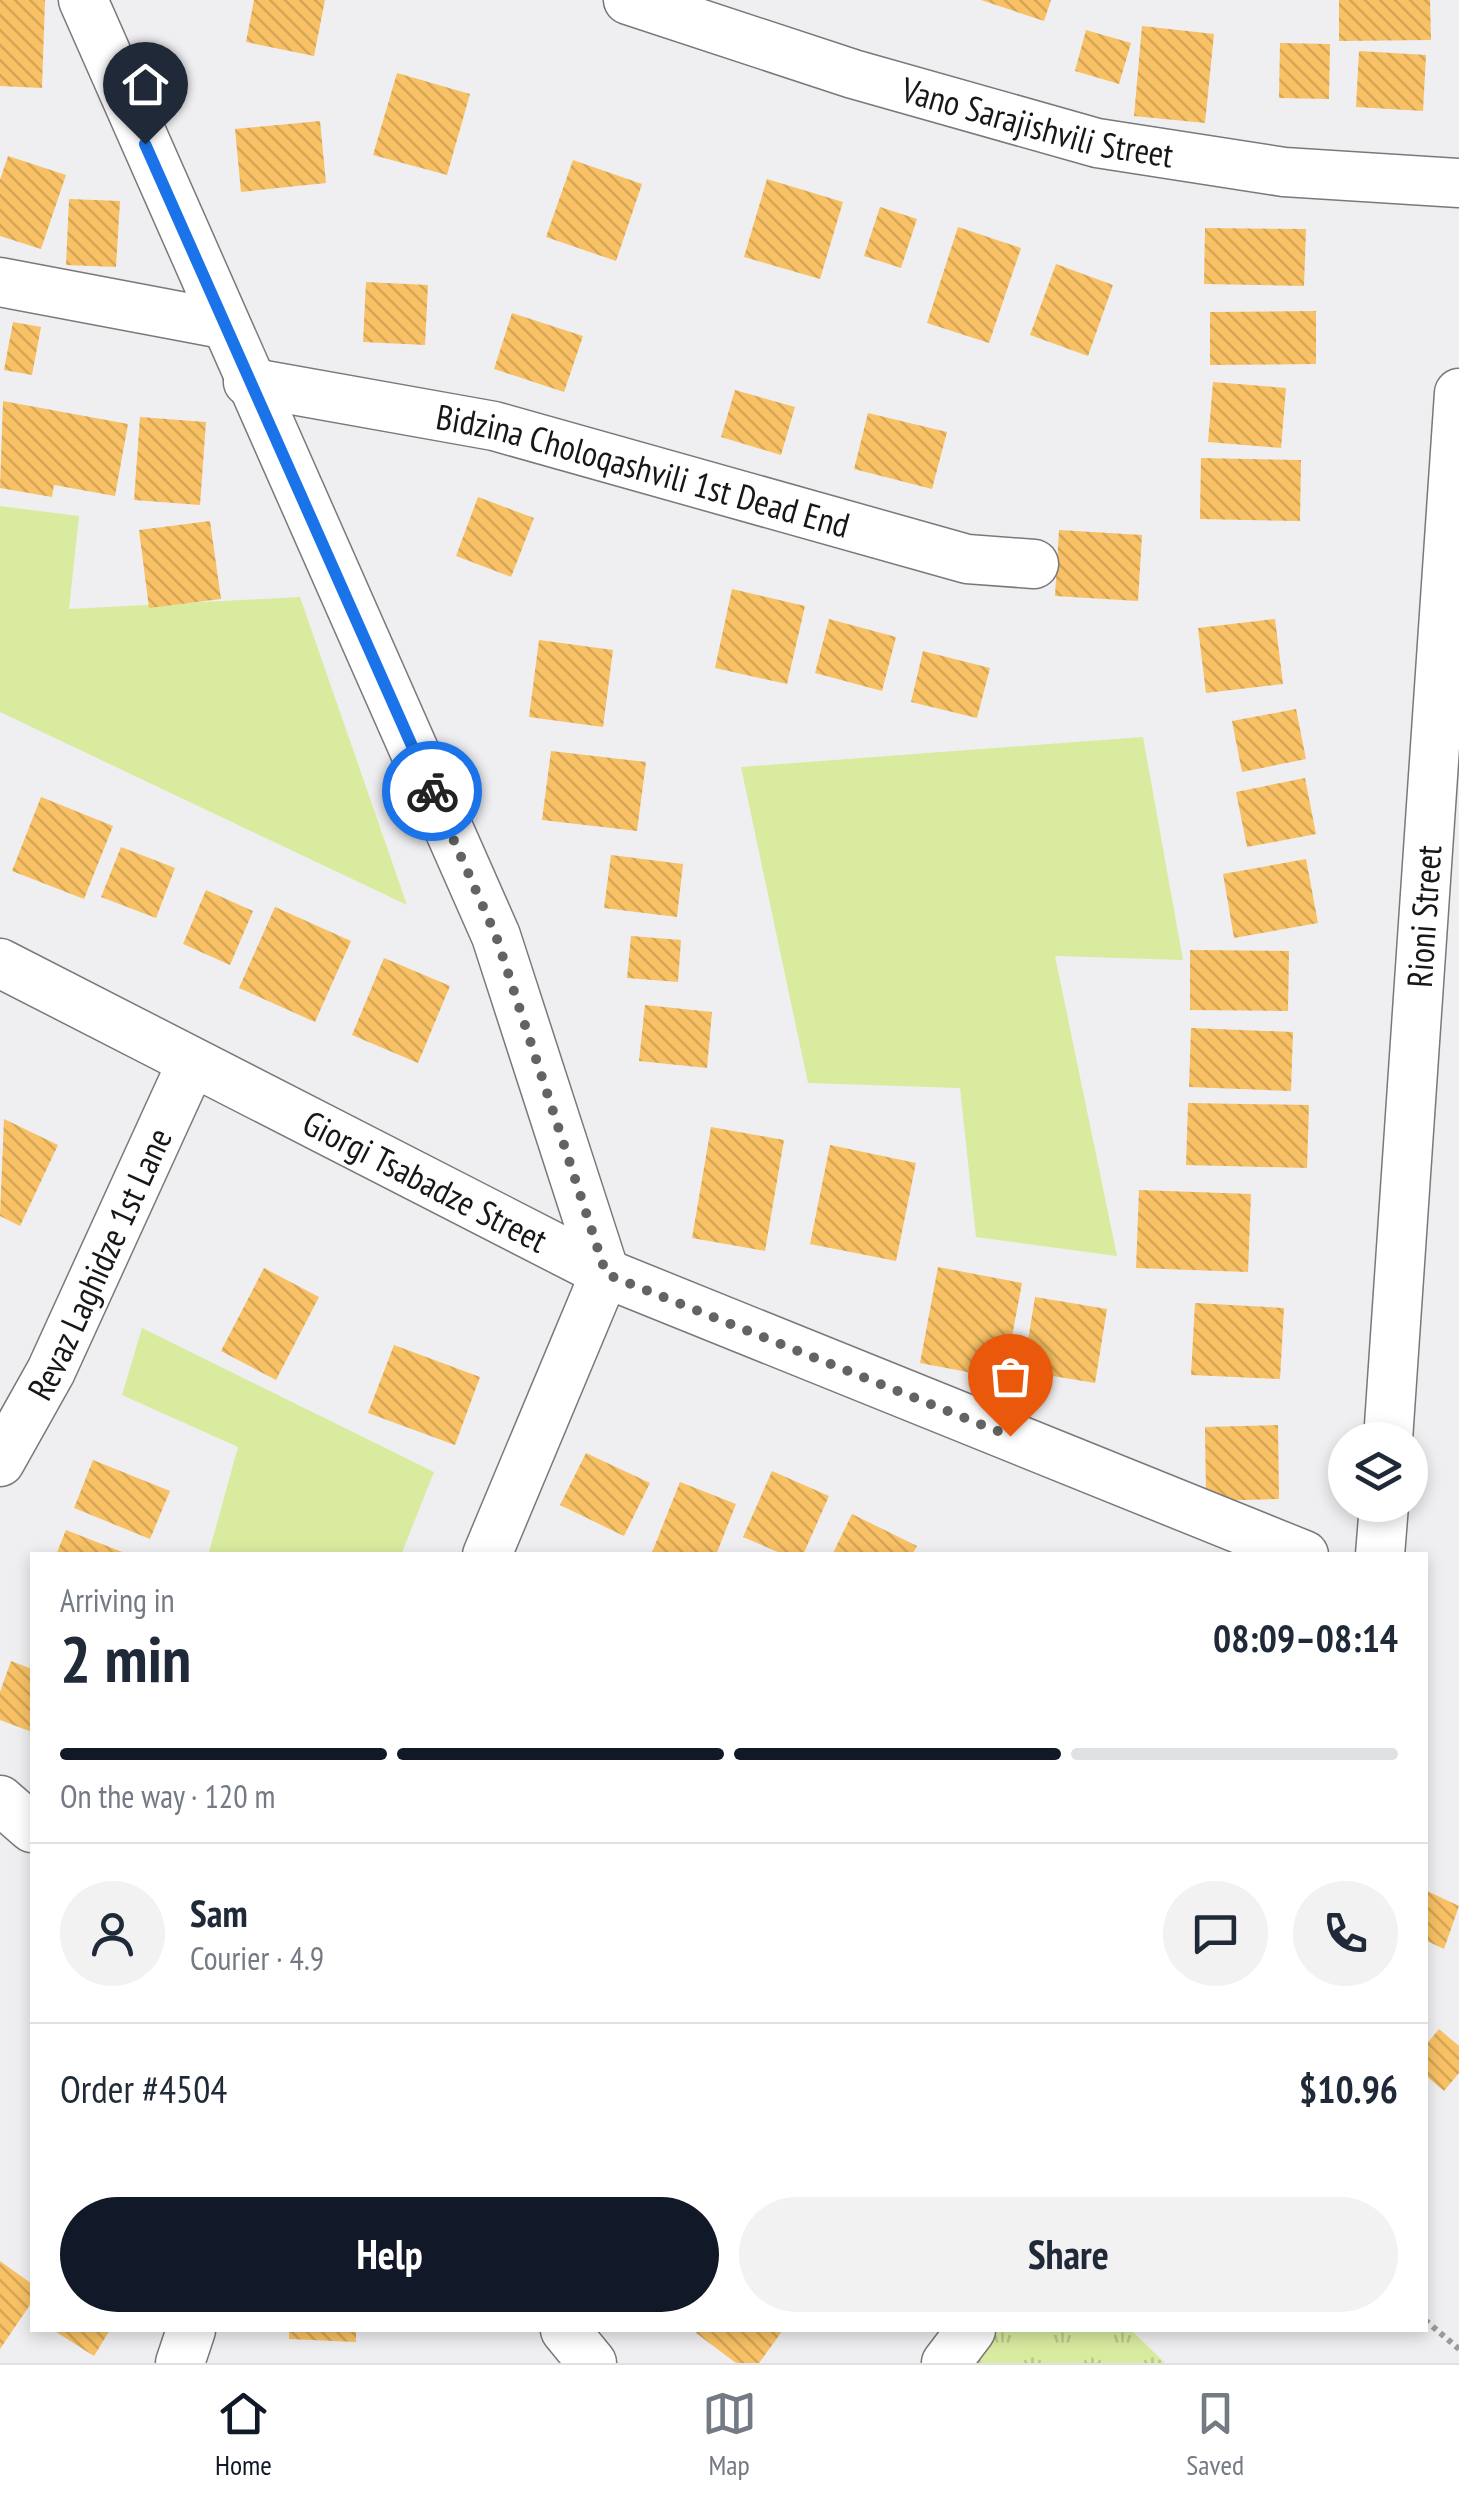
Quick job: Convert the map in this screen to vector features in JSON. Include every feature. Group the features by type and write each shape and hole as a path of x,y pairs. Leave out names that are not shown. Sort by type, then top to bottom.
{"street":[{"path":"83,0 222,324 496,936 606,1274 488,1552"},
{"name":"Vano Sarajishvili Street","path":"628,0 853,74 1097,142 1284,172 1459,183"},
{"path":"0,282 222,324"},
{"name":"Bidzina Choloqashvili 1st Dead End","path":"248,382 494,426 967,559 1034,564"},
{"name":"Rioni Street","path":"1389,1422 1459,394"},
{"name":"Giorgi Tsabadze Street","path":"0,964 606,1274 1297,1552"},
{"name":"Revaz Laghidze 1st Lane","path":"0,1462 51,1371 192,1062"},
{"path":"1380,1552 1383,1522"},
{"path":"0,1800 30,1826"},
{"path":"180,2363 189,2332"},
{"path":"567,2332 592,2363"},
{"path":"946,2363 969,2332"}],"path":[{"path":"1428,2323 1459,2349"}],"green space":[{"path":"0,506 79,516 69,609 300,597 407,905 0,712"},
{"path":"1143,737 1183,960 1055,956 1117,1256 976,1237 960,1088 808,1083 741,767"},
{"path":"142,1328 434,1472 402,1552 209,1552 238,1447 122,1395"},
{"path":"987,2332 1133,2332 1165,2363 962,2363"}],"building":[{"path":"0,0 45,0 42,88 0,86"},
{"path":"254,0 325,0 314,56 246,42"},
{"path":"981,0 1051,0 1044,21"},
{"path":"1339,0 1430,0 1431,40 1339,41"},
{"path":"1142,26 1214,34 1205,123 1134,116"},
{"path":"1086,30 1131,43 1119,84 1075,71"},
{"path":"1280,43 1330,44 1329,99 1279,98"},
{"path":"1359,51 1426,55 1423,111 1356,107"},
{"path":"397,73 470,94 447,175 373,155"},
{"path":"320,121 326,183 241,192 235,129"},
{"path":"8,156 66,175 41,249 0,236 0,180"},
{"path":"573,160 642,184 616,261 546,237"},
{"path":"767,179 843,202 820,279 744,257"},
{"path":"69,199 120,201 116,267 66,265"},
{"path":"880,207 917,219 901,268 864,256"},
{"path":"958,227 1021,248 989,343 927,323"},
{"path":"1205,228 1306,229 1304,286 1204,284"},
{"path":"1056,264 1113,285 1088,356 1030,335"},
{"path":"366,282 428,285 425,345 363,342"},
{"path":"1316,311 1316,364 1210,365 1210,312"},
{"path":"512,313 583,336 564,392 494,369"},
{"path":"13,322 41,327 32,375 4,370"},
{"path":"1213,382 1286,388 1281,448 1208,442"},
{"path":"735,390 795,407 781,455 721,437"},
{"path":"3,401 128,424 115,496 54,485 52,497 0,488"},
{"path":"868,413 947,432 932,489 854,469"},
{"path":"140,417 206,422 200,505 134,500"},
{"path":"1201,458 1301,460 1300,521 1200,519"},
{"path":"478,497 534,518 511,577 456,556"},
{"path":"210,521 221,599 149,608 139,530"},
{"path":"1059,530 1142,535 1138,601 1055,596"},
{"path":"732,589 805,606 787,684 715,668"},
{"path":"829,619 896,637 882,691 815,673"},
{"path":"1275,619 1283,684 1206,693 1198,628"},
{"path":"539,640 613,650 603,727 529,717"},
{"path":"923,651 990,668 977,718 911,702"},
{"path":"1296,709 1306,759 1242,772 1232,721"},
{"path":"551,751 646,762 637,831 542,820"},
{"path":"1305,778 1316,834 1247,847 1236,792"},
{"path":"41,797 113,826 84,899 12,871"},
{"path":"121,847 175,868 156,918 101,897"},
{"path":"611,855 683,864 677,917 604,908"},
{"path":"1306,859 1318,923 1234,938 1223,874"},
{"path":"206,890 253,911 230,965 183,944"},
{"path":"275,907 351,941 315,1022 239,988"},
{"path":"631,936 681,940 678,982 627,978"},
{"path":"1190,950 1289,951 1288,1011 1190,1010"},
{"path":"384,958 450,986 418,1063 352,1035"},
{"path":"645,1005 712,1012 707,1068 639,1061"},
{"path":"1191,1028 1293,1032 1291,1091 1189,1087"},
{"path":"1188,1103 1309,1105 1307,1168 1186,1165"},
{"path":"4,1119 58,1145 20,1226 0,1216"},
{"path":"711,1127 784,1140 765,1251 692,1238"},
{"path":"830,1145 916,1163 896,1261 810,1244"},
{"path":"1139,1190 1251,1194 1248,1272 1136,1268"},
{"path":"938,1267 1022,1283 1004,1379 920,1363"},
{"path":"264,1268 319,1297 276,1380 221,1351"},
{"path":"1035,1297 1107,1309 1095,1383 1023,1371"},
{"path":"1195,1303 1284,1308 1280,1379 1191,1375"},
{"path":"394,1345 480,1377 455,1445 368,1413"},
{"path":"1278,1425 1279,1499 1206,1501 1205,1427"},
{"path":"586,1453 650,1483 624,1536 560,1505"},
{"path":"93,1460 170,1491 150,1539 74,1508"},
{"path":"772,1471 829,1496 804,1552 778,1552 743,1537"},
{"path":"680,1482 736,1504 717,1552 652,1552"},
{"path":"852,1514 917,1546 914,1552 833,1552"},
{"path":"66,1530 122,1552 57,1552"},
{"path":"11,1661 30,1668 30,1731 0,1720 0,1692"},
{"path":"1428,1891 1459,1906 1444,1949 1428,1941"},
{"path":"1439,2029 1459,2046 1459,2073 1444,2091 1428,2078 1428,2042"},
{"path":"0,2261 30,2283 30,2305 0,2349"},
{"path":"56,2332 109,2332 94,2356"},
{"path":"289,2332 356,2332 356,2342 289,2339"},
{"path":"782,2332 759,2363 736,2363 696,2333"}],"way so far":[{"path":"432,791 496,936 606,1274 1010,1436"}],"route":[{"path":"145,144 432,791"}]}
